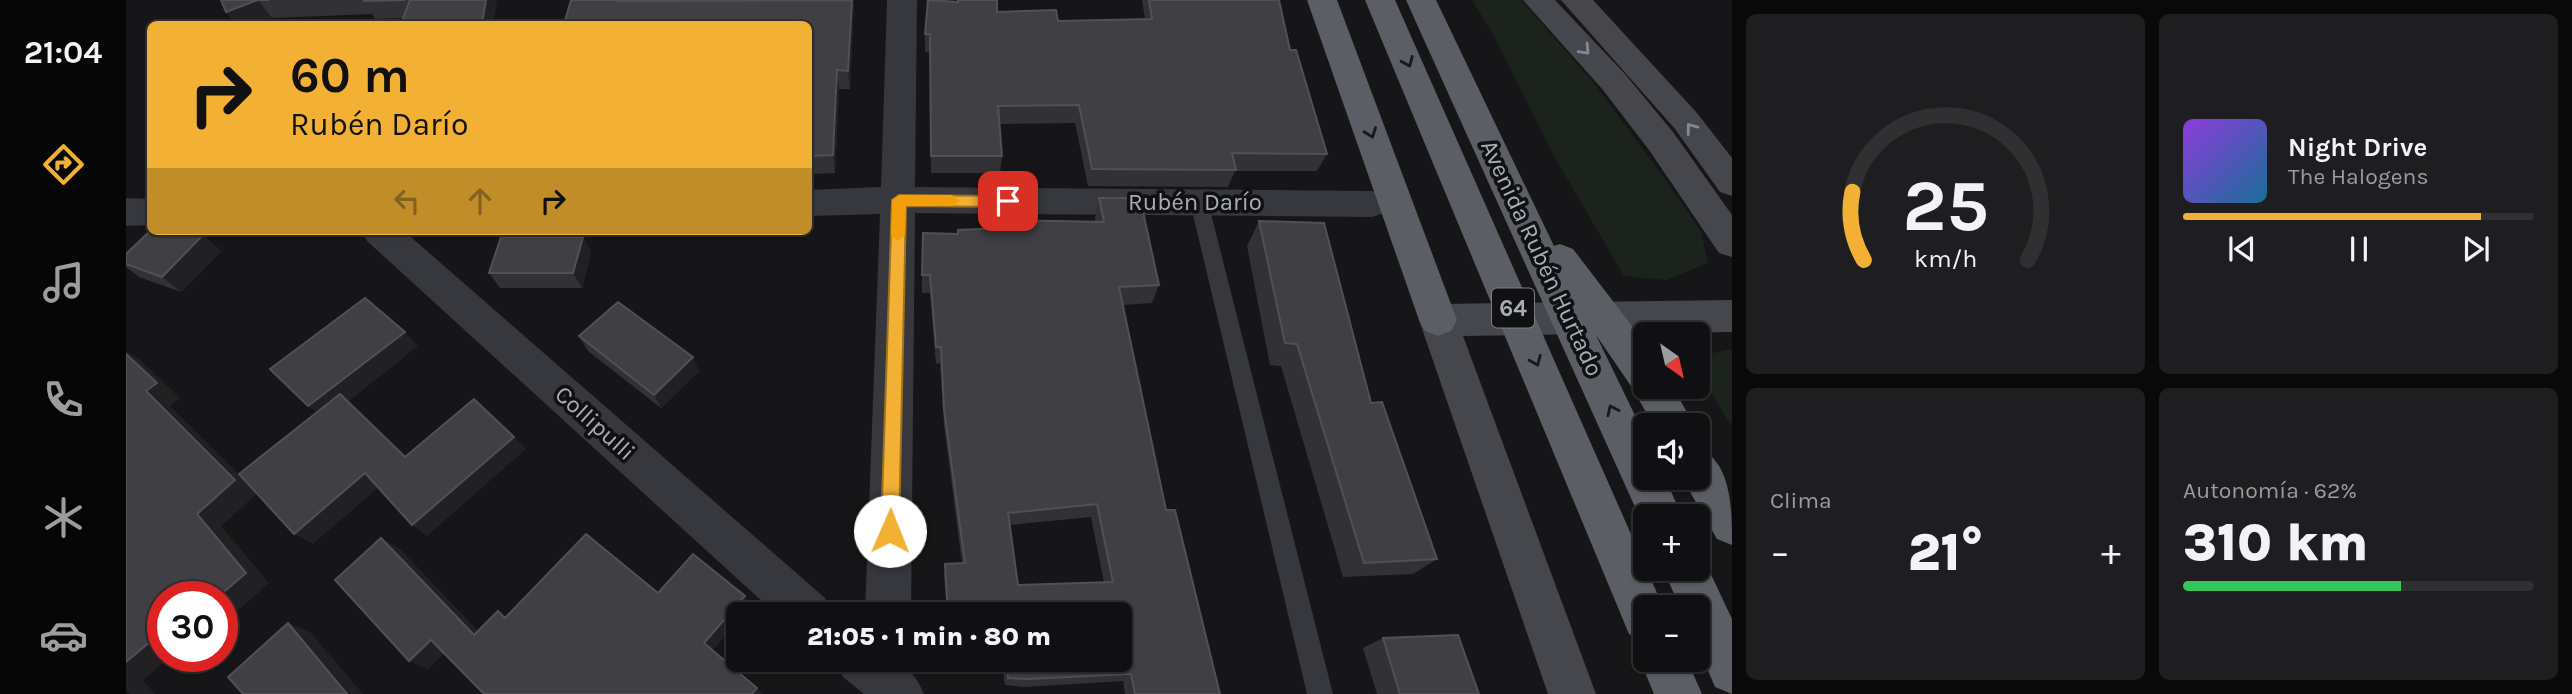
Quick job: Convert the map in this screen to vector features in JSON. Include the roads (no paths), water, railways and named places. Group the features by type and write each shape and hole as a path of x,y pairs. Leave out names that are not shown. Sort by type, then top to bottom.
{"highway":[{"path":"1322,0 1438,320"},
{"name":"Avenida Rubén Hurtado","path":"1380,0 1635,595"},
{"name":"Avenida Rubén Hurtado","path":"1420,0 1655,504"},
{"path":"1518,205 1633,357"},
{"path":"1710,486 1732,524"},
{"path":"1691,581 1732,670"},
{"path":"1668,672 1678,694"}],"main road":[{"path":"1538,0 1614,82 1661,141 1732,243"},
{"path":"1576,0 1686,121 1732,183"},
{"path":"1573,694 1438,320 1714,317"}],"street":[{"path":"888,602 902,0"},
{"name":"Rubén Darío","path":"812,203 899,200 1372,204"},
{"path":"126,212 147,212"},
{"name":"Collipulli","path":"384,235 796,602"}],"lane":[{"path":"1199,202 1320,694"}]}
